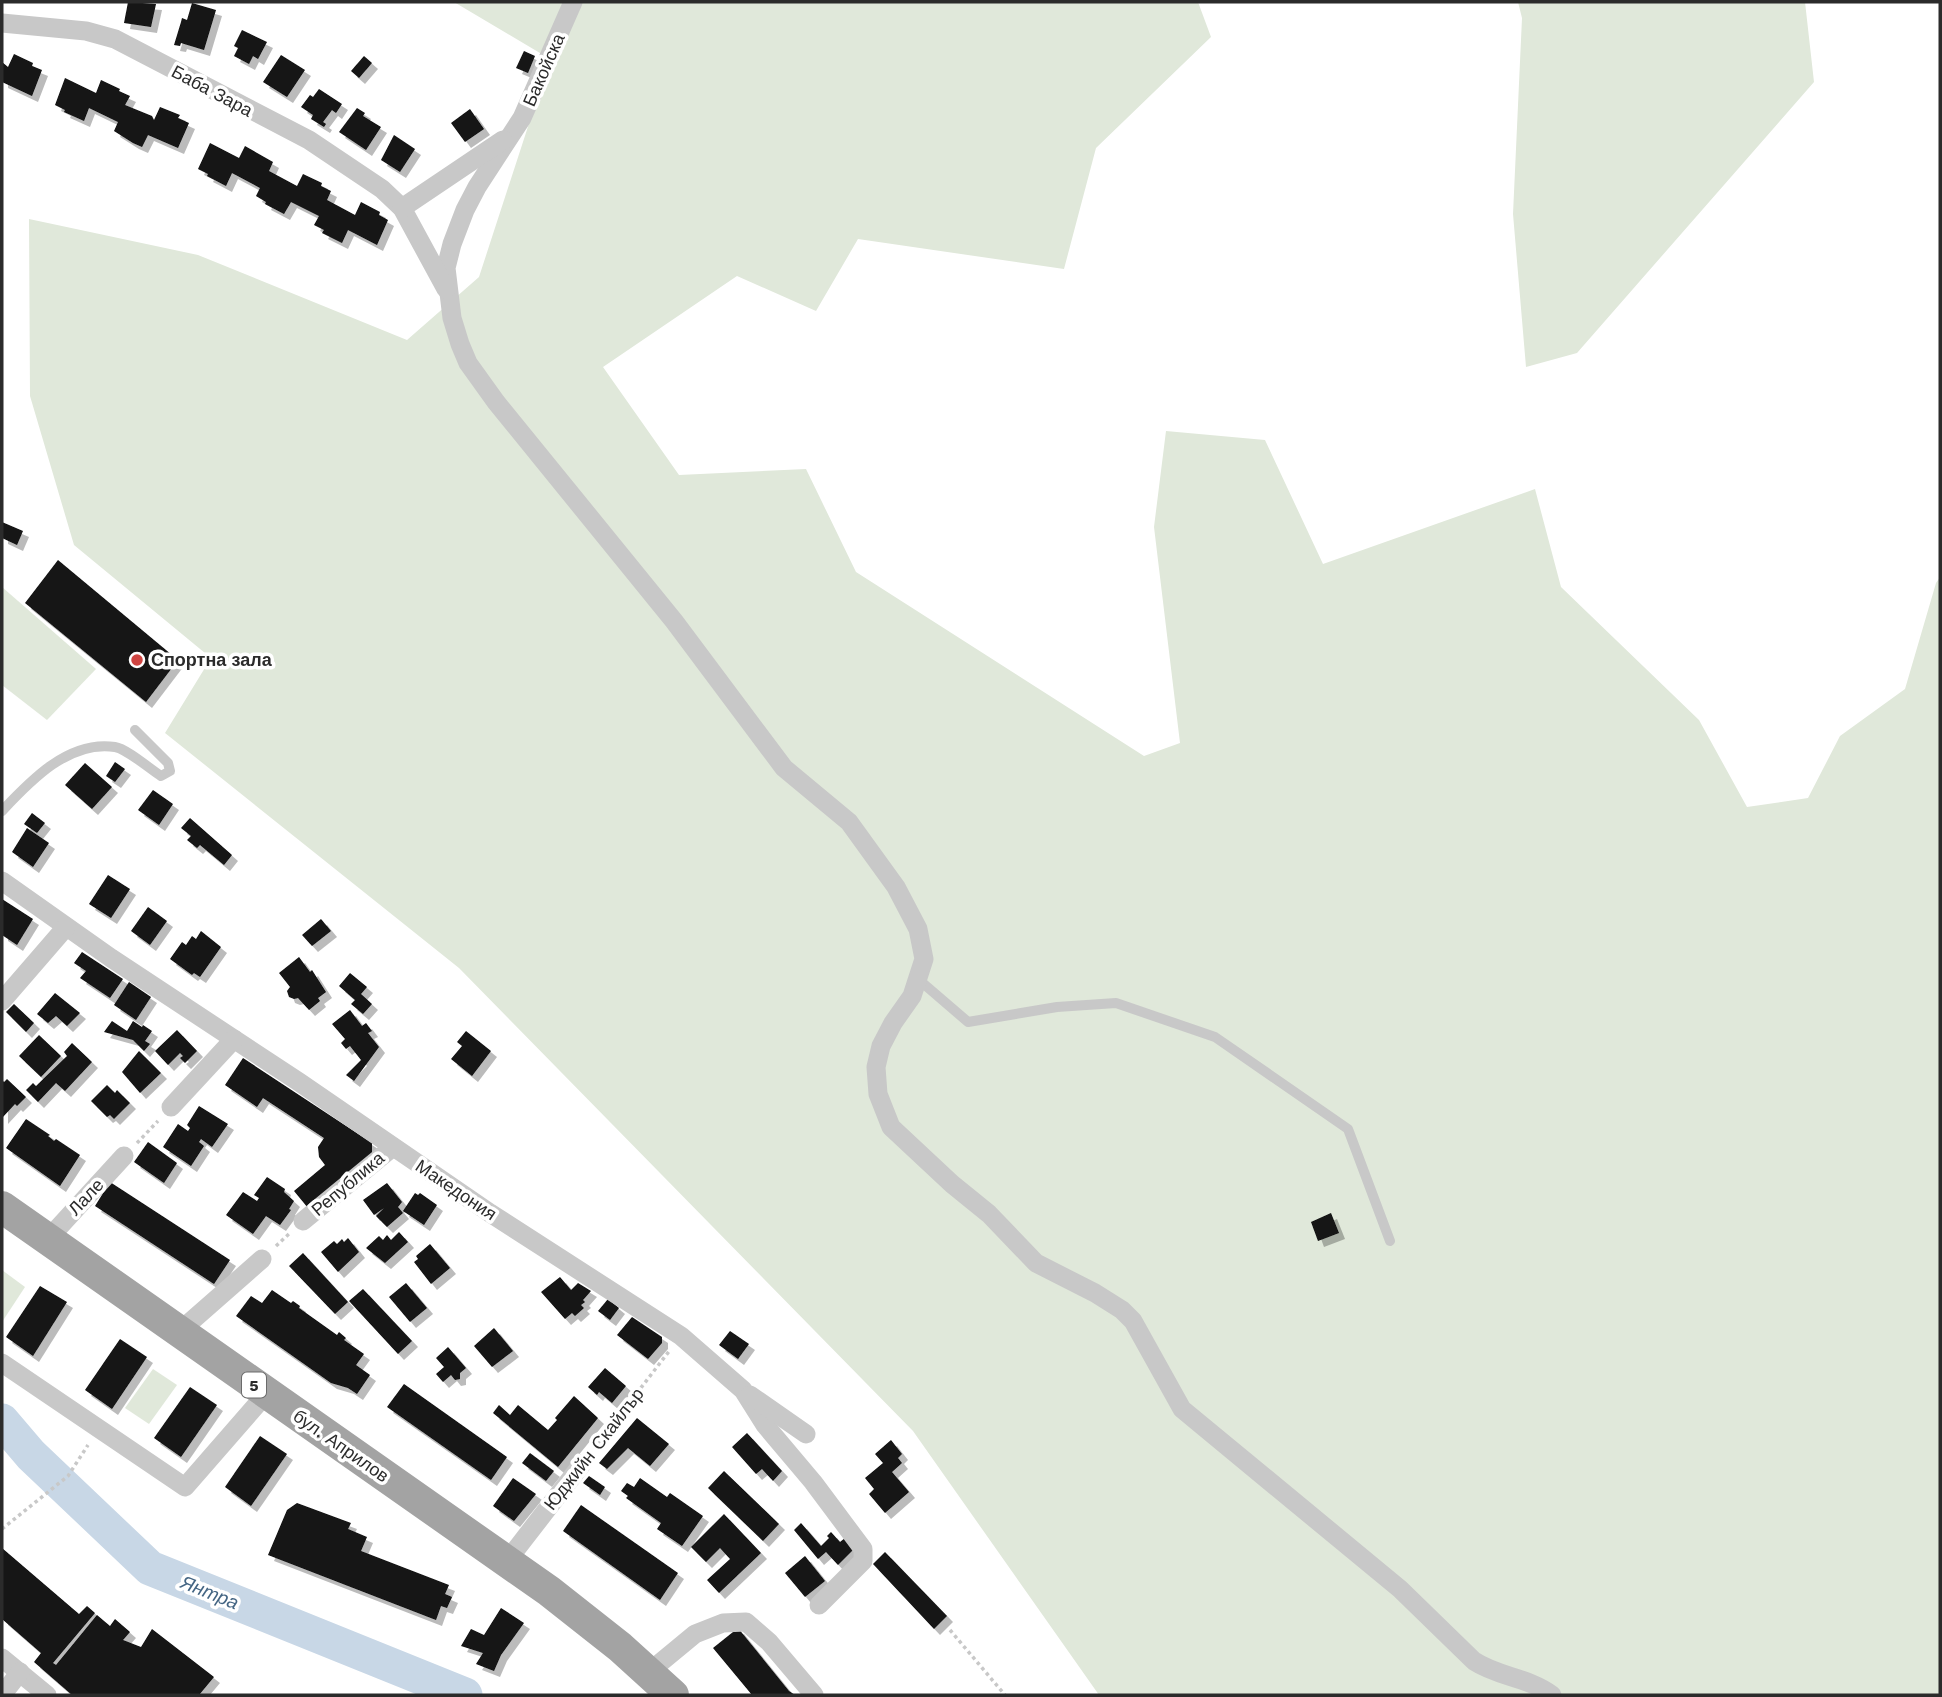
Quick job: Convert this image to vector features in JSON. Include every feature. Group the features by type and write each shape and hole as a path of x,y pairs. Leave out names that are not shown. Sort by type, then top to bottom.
{"main road":[{"name":"бул. Априлов","path":"2,1207 507,1561 584,1617 673,1695"}],"street":[{"name":"Бакойска","path":"448,294 446,268 465,210 522,118 573,2"},
{"name":"Баба Зара","path":"2,23 86,31 115,39 309,140 382,189 402,208 448,294"},
{"path":"402,208 510,135"},
{"path":"448,294 452,318 464,354 496,402 674,621 784,768 849,822 896,887 918,929 924,959 912,996 881,1046 876,1067 878,1094 891,1127 952,1184 989,1213 1036,1262 1122,1310 1133,1321 1182,1409 1400,1589 1474,1661 1487,1670 1542,1687 1552,1695"},
{"name":"Македония","path":"2,881 490,1213 681,1336 743,1390 765,1425 814,1482 863,1549 863,1561 819,1605"},
{"path":"2,1001 66,927"},
{"path":"172,1107 234,1039"},
{"name":"Република","path":"303,1221 393,1147"},
{"name":"Лале","path":"48,1239 124,1156"},
{"path":"180,1331 262,1259"},
{"path":"2,1363 185,1487 266,1394"},
{"path":"743,1390 806,1434"},
{"name":"Юджийн Скайлър","path":"507,1561 582,1464"},
{"path":"649,1672 695,1634 723,1623 746,1622 769,1642 814,1695"},
{"path":"2,1658 47,1695"},
{"path":"2,1695 20,1672"}],"lane":[{"path":"2,811 18,793 62,757 75,750 117,747 161,776 170,771 167,763 135,730"},
{"path":"918,979 968,1022 1057,1007 1116,1003 1215,1037 1292,1087 1348,1129 1390,1241"}],"path":[{"path":"124,1156 172,1107"},
{"path":"262,1259 303,1221"},
{"name":"Юджийн Скайлър","path":"582,1464 681,1336"},
{"path":"2,1529 68,1476 99,1429"},
{"path":"950,1630 1005,1695"}],"shaded area":[{"path":"454,2 1198,2 1211,37 1096,148 1064,269 858,239 816,311 737,276 603,367 679,475 806,469 856,572 1144,756 1180,743 1154,527 1166,431 1265,440 1323,564 1535,489 1561,587 1699,720 1747,807 1808,798 1840,736 1905,689 1940,577 1940,1695 1099,1695 913,1431 459,968 165,733 211,658 74,545 30,396 29,219 198,255 407,340 479,277 550,59"},
{"path":"1518,2 1805,2 1814,82 1577,353 1526,367 1513,214 1522,18"},
{"path":"2,587 96,669 47,720 2,685"},
{"path":"2,1270 25,1287 2,1322"},
{"path":"153,1369 177,1385 149,1424 125,1408"}],"building":[{"path":"128,2 156,4 151,27 124,23"},
{"path":"192,3 216,10 204,50 181,43 180,46 174,45 182,18 187,20"},
{"path":"242,30 267,42 258,59 253,56 249,64 234,56 238,48 234,46"},
{"path":"524,51 535,56 528,73 516,68"},
{"path":"14,54 42,70 32,96 2,82 2,62 8,67"},
{"path":"281,55 305,70 287,97 263,82"},
{"path":"364,56 372,63 359,78 351,71"},
{"path":"65,78 96,93 101,80 130,96 125,105 152,116 154,120 160,107 180,115 178,118 189,123 178,148 148,135 142,147 133,143 114,131 118,122 89,108 84,121 64,112 65,110 55,105"},
{"path":"319,89 342,104 336,113 332,110 323,122 326,124 324,127 311,119 313,115 301,107 310,95 313,97"},
{"path":"357,108 365,113 363,116 381,127 366,150 339,132"},
{"path":"470,109 484,129 465,142 451,123"},
{"path":"394,135 415,149 400,172 381,160"},
{"path":"210,143 239,158 245,146 273,162 269,171 297,186 303,174 322,183 321,186 331,191 327,200 355,215 361,202 380,212 379,215 388,220 377,245 348,230 342,243 322,233 324,230 314,225 319,216 291,202 284,214 256,196 260,188 232,173 226,186 207,176 208,174 198,169"},
{"path":"2,522 23,531 17,545 2,538"},
{"path":"58,560 178,660 146,702 25,603"},
{"path":"115,762 125,769 115,782 106,776"},
{"path":"85,763 112,787 92,809 65,785"},
{"path":"153,790 173,804 159,825 138,810"},
{"path":"32,813 45,823 37,833 24,824"},
{"path":"190,818 232,855 224,865 200,845 197,848 187,840 191,836 181,828"},
{"path":"27,828 49,843 33,867 12,852"},
{"path":"108,875 130,889 111,918 89,904"},
{"path":"2,899 33,919 17,945 2,935"},
{"path":"148,907 167,921 150,945 131,931"},
{"path":"321,919 331,931 312,946 302,935"},
{"path":"201,931 221,947 200,977 194,973 192,975 170,959 182,942 186,945 192,936 196,939"},
{"path":"82,952 123,979 110,998 80,978 86,971 74,963"},
{"path":"299,957 310,972 312,970 326,992 309,1010 298,998 289,997 287,991 290,987 279,973"},
{"path":"350,973 367,987 361,994 372,1004 363,1014 351,1004 355,1000 339,986"},
{"path":"129,982 151,997 136,1020 114,1005"},
{"path":"55,993 80,1013 67,1026 56,1016 48,1023 37,1014"},
{"path":"14,1004 34,1023 26,1032 6,1012"},
{"path":"350,1010 362,1026 366,1023 372,1031 368,1033 379,1047 354,1081 346,1075 361,1060 350,1046 346,1049 341,1043 345,1039 332,1024"},
{"path":"112,1021 127,1031 133,1021 142,1027 143,1025 152,1031 145,1041 150,1044 144,1051 133,1040 104,1032"},
{"path":"177,1030 197,1051 185,1063 180,1058 183,1056 180,1053 168,1065 155,1051"},
{"path":"466,1031 491,1051 472,1076 451,1059 462,1046 457,1042"},
{"path":"39,1035 61,1056 41,1077 19,1056"},
{"path":"72,1043 92,1062 65,1091 56,1083 38,1102 26,1090 33,1083 36,1086 67,1056 64,1052"},
{"path":"139,1051 161,1073 140,1093 122,1072"},
{"path":"243,1058 372,1143 372,1154 308,1208 294,1191 325,1165 319,1157 318,1147 324,1138 263,1098 257,1107 225,1085"},
{"path":"7,1079 26,1097 2,1118 2,1080 4,1082"},
{"path":"107,1085 115,1093 117,1090 130,1103 114,1119 110,1115 107,1117 91,1101"},
{"path":"199,1106 228,1124 212,1147 201,1139 199,1142 204,1146 191,1166 163,1147 178,1124 188,1131 190,1128 187,1125"},
{"path":"26,1119 50,1135 48,1136 54,1141 56,1139 80,1155 60,1186 6,1148"},
{"path":"148,1142 177,1163 164,1183 134,1162"},
{"path":"267,1177 285,1189 284,1192 294,1201 280,1225 266,1216 253,1234 226,1215 243,1192 257,1201 259,1198 254,1195"},
{"path":"110,1182 230,1260 214,1284 95,1206"},
{"path":"387,1183 402,1202 398,1207 403,1213 387,1227 376,1216 384,1208 374,1215 363,1200"},
{"path":"415,1193 420,1193 437,1205 424,1225 403,1211"},
{"path":"1331,1213 1339,1233 1318,1241 1311,1222"},
{"path":"399,1232 408,1242 385,1263 366,1248 379,1236 383,1240 387,1235 391,1240"},
{"path":"348,1238 359,1252 338,1272 321,1252 334,1241 337,1244"},
{"path":"430,1244 450,1268 431,1284 414,1262 418,1259 416,1256"},
{"path":"303,1253 348,1302 335,1314 289,1266"},
{"path":"560,1277 571,1290 578,1283 591,1291 583,1300 585,1302 581,1305 584,1308 575,1316 572,1313 565,1319 541,1292"},
{"path":"406,1283 427,1308 410,1322 389,1297"},
{"path":"40,1286 67,1302 33,1356 6,1337"},
{"path":"363,1289 412,1341 398,1354 349,1301"},
{"path":"272,1290 291,1303 293,1301 337,1335 339,1332 346,1338 344,1340 364,1354 356,1365 370,1375 357,1394 331,1383 236,1316 251,1296 262,1303"},
{"path":"608,1299 619,1308 610,1320 598,1311"},
{"path":"632,1317 662,1337 662,1343 648,1359 617,1335"},
{"path":"494,1328 513,1351 492,1367 474,1346"},
{"path":"730,1331 749,1344 738,1359 719,1345"},
{"path":"120,1339 147,1357 112,1409 85,1390"},
{"path":"448,1347 466,1368 460,1373 460,1379 455,1380 451,1375 443,1382 436,1374 444,1367 436,1358"},
{"path":"605,1368 626,1386 612,1403 588,1387"},
{"path":"404,1384 507,1457 491,1480 387,1407"},
{"path":"190,1387 217,1405 181,1457 154,1438"},
{"path":"574,1396 598,1418 558,1467 493,1413 499,1405 510,1415 518,1405 548,1430"},
{"path":"637,1418 669,1444 650,1466 628,1448 607,1469 599,1463"},
{"path":"747,1433 782,1471 773,1481 762,1469 756,1474 732,1447"},
{"path":"260,1436 287,1454 251,1506 225,1487"},
{"path":"891,1440 902,1454 898,1458 902,1463 892,1472 909,1492 885,1513 869,1494 874,1489 865,1478 883,1463 875,1454"},
{"path":"530,1453 554,1471 546,1481 522,1463"},
{"path":"724,1471 779,1524 763,1541 708,1488"},
{"path":"589,1476 605,1487 600,1495 583,1483"},
{"path":"513,1478 536,1494 514,1521 493,1506"},
{"path":"640,1478 667,1497 670,1493 703,1516 682,1546 657,1529 661,1523 626,1498 628,1496 621,1491 627,1483 634,1487"},
{"path":"297,1503 351,1523 348,1529 367,1537 361,1551 449,1585 445,1594 452,1597 447,1608 441,1606 436,1620 268,1555 287,1510"},
{"path":"581,1505 678,1573 660,1600 563,1531"},
{"path":"724,1514 761,1553 719,1593 707,1580 730,1559 720,1548 706,1562 691,1547"},
{"path":"801,1523 821,1546 831,1532 840,1542 845,1538 855,1548 838,1565 826,1552 818,1559 794,1530"},
{"path":"2,1548 79,1614 87,1606 95,1613 53,1663 56,1665 97,1615 110,1626 115,1619 130,1632 123,1640 141,1647 152,1629 214,1677 199,1695 72,1695 34,1662 41,1653 2,1619"},
{"path":"885,1552 947,1616 934,1629 873,1564"},
{"path":"805,1556 825,1581 805,1597 785,1573"},
{"path":"501,1608 524,1623 501,1655 494,1671 476,1664 483,1653 461,1646 471,1629 484,1635"},
{"path":"738,1628 795,1695 752,1695 713,1648"}],"waterway":[{"name":"Янтра","path":"2,1421 31,1455 150,1568 465,1695"}],"place":[{"name":"Спортна зала","path":"137,660"}]}
